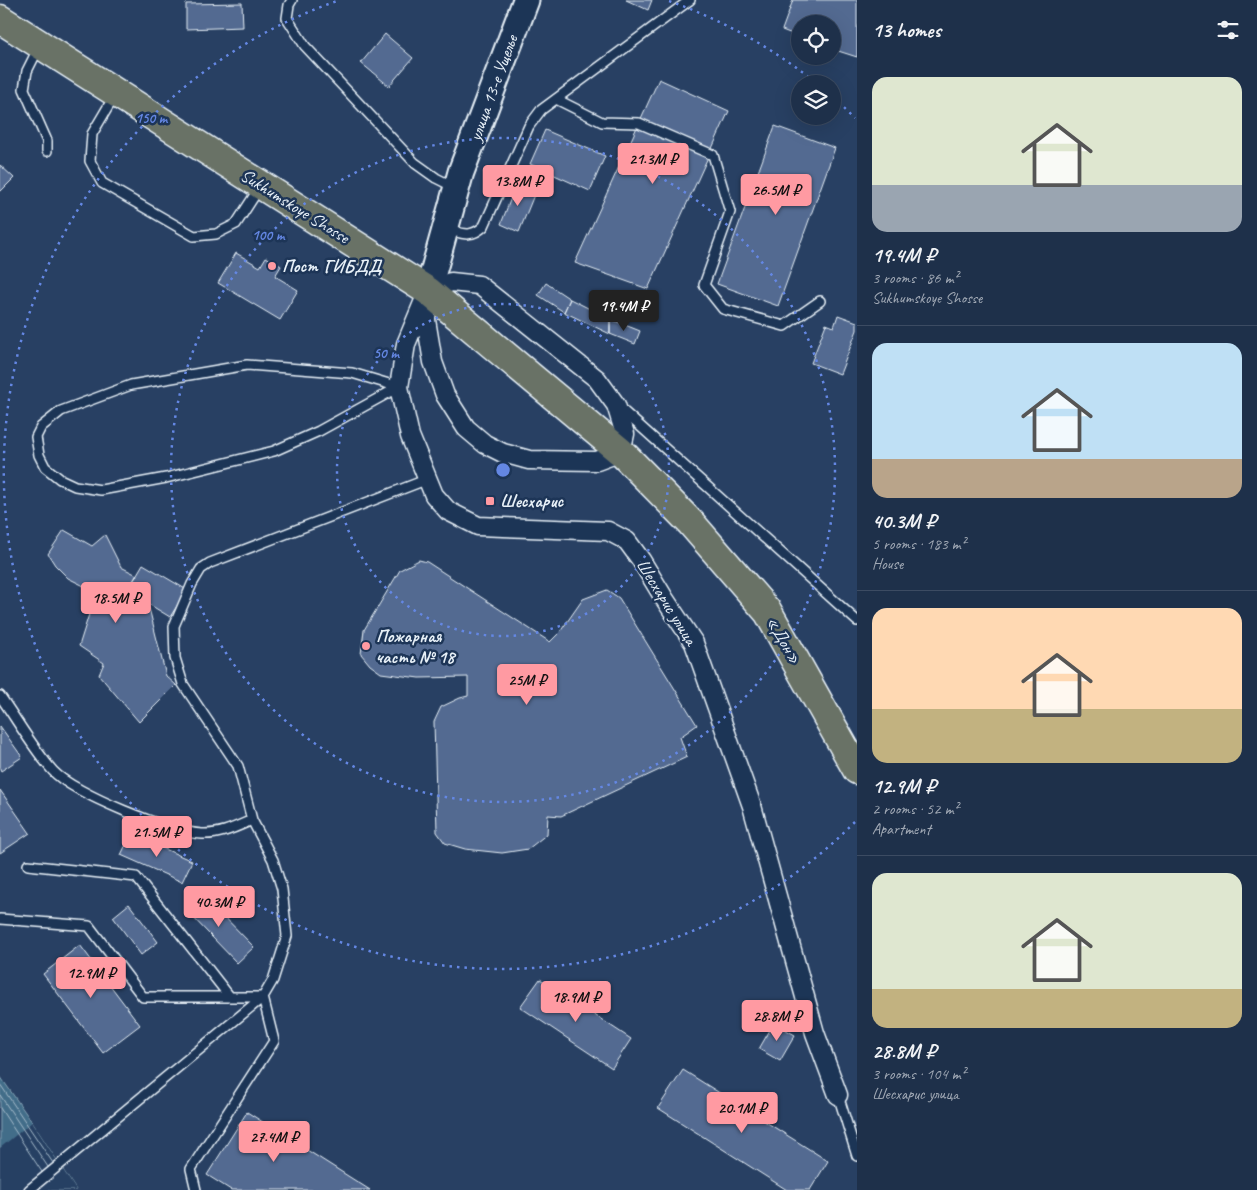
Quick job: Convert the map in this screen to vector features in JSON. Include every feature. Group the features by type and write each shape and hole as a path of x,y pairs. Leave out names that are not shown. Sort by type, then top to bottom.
{"highway":[{"name":"Sukhumskoye Shosse","path":"0,20 262,184 428,291 621,452"},
{"name":"«Дон»","path":"621,452 692,523 768,612 857,770"}],"street":[{"name":"улица 13-е Ущелье","path":"428,291 457,188 526,0"},
{"path":"451,282 479,285 597,378 616,405 625,434 621,452 597,461 529,460 503,453 485,444 466,428 445,395 433,362 426,320 428,291 451,282"},
{"name":"Шесхарис улица","path":"428,291 406,344 400,387 410,436 434,495 448,511 478,526 608,531 627,541 642,560 664,598 694,643 752,806 815,1033 838,1095"}],"lane":[{"path":"292,0 288,5 287,18 305,46 415,164 436,178 457,188"},
{"path":"446,229 470,235 477,233 484,226 529,126 541,110 690,0"},
{"path":"40,45 27,71 24,89 46,141 48,151"},
{"path":"116,93 92,134 90,161 102,183 194,236 216,234 236,224 262,184"},
{"path":"556,99 602,122 639,123 713,155 730,212 704,285 723,309 784,326 820,301"},
{"path":"247,365 352,373 400,387 319,432 274,451 166,478 101,490 75,486 60,479 45,467 39,455 36,437 41,427 61,411 131,385 247,365"},
{"path":"616,405 857,621"},
{"path":"29,1190 263,996 273,980 287,936 282,889 273,860 252,820 238,766 183,684 175,658 174,626 192,584 201,569 210,563 428,480"},
{"path":"0,696 54,772 80,791 177,830 194,833 202,834 230,830 252,820"},
{"path":"28,864 136,877 230,997"},
{"path":"0,919 90,926 143,997 263,996"},
{"path":"196,1190 192,1169 274,1041 263,996"},
{"path":"838,1095 857,1156"}],"water":[{"path":"0,1076 32,1122 76,1190 0,1190"}],"pier":[{"path":"32,1122 76,1190 0,1190 0,1148"}],"building":[{"path":"626,0 652,0 648,10"},
{"path":"793,0 857,0 857,57 841,52 841,15 791,15 791,34 782,30"},
{"path":"242,3 243,27 186,29 186,4"},
{"path":"385,34 413,58 389,86 361,63"},
{"path":"659,79 729,111 648,289 575,263"},
{"path":"775,126 835,148 778,306 717,284"},
{"path":"545,130 605,156 590,191 530,164"},
{"path":"0,165 14,178 0,192"},
{"path":"517,182 536,190 519,232 501,224"},
{"path":"236,253 260,267 266,257 281,266 275,276 298,290 280,320 218,283"},
{"path":"546,283 570,299 564,312 538,295"},
{"path":"570,299 610,319 610,334 564,312"},
{"path":"838,315 857,322 857,330 840,374 811,363 826,324 834,327"},
{"path":"610,319 640,331 635,344 610,334"},
{"path":"64,530 92,546 105,535 121,567 137,575 127,591 148,604 166,676 176,685 139,722 99,675 104,663 79,646 96,592 68,578 55,565 48,554"},
{"path":"419,560 427,562 550,642 560,632 583,599 607,590 619,598 697,725 680,737 687,757 561,816 548,815 547,834 528,849 502,853 465,849 445,843 437,832 434,722 441,707 468,696 468,677 419,678 381,673 370,665 361,654 364,630 400,570"},
{"path":"143,564 187,590 170,617 127,591"},
{"path":"0,726 22,757 1,771 0,769"},
{"path":"0,790 30,833 0,853"},
{"path":"131,834 192,861 182,882 121,855"},
{"path":"201,893 254,947 237,963 185,909"},
{"path":"129,904 158,942 141,955 113,917"},
{"path":"80,945 140,1025 103,1053 43,974"},
{"path":"540,979 631,1039 612,1068 520,1007"},
{"path":"774,1023 795,1035 780,1061 759,1049"},
{"path":"683,1070 828,1161 810,1190 787,1190 658,1108"},
{"path":"247,1112 370,1190 231,1190 207,1175"}],"place":[{"name":"Пост ГИБДД","path":"272,266"},
{"name":"Шесхарис","path":"490,501"},
{"name":"Пожарная часть № 18","path":"366,646"}]}
